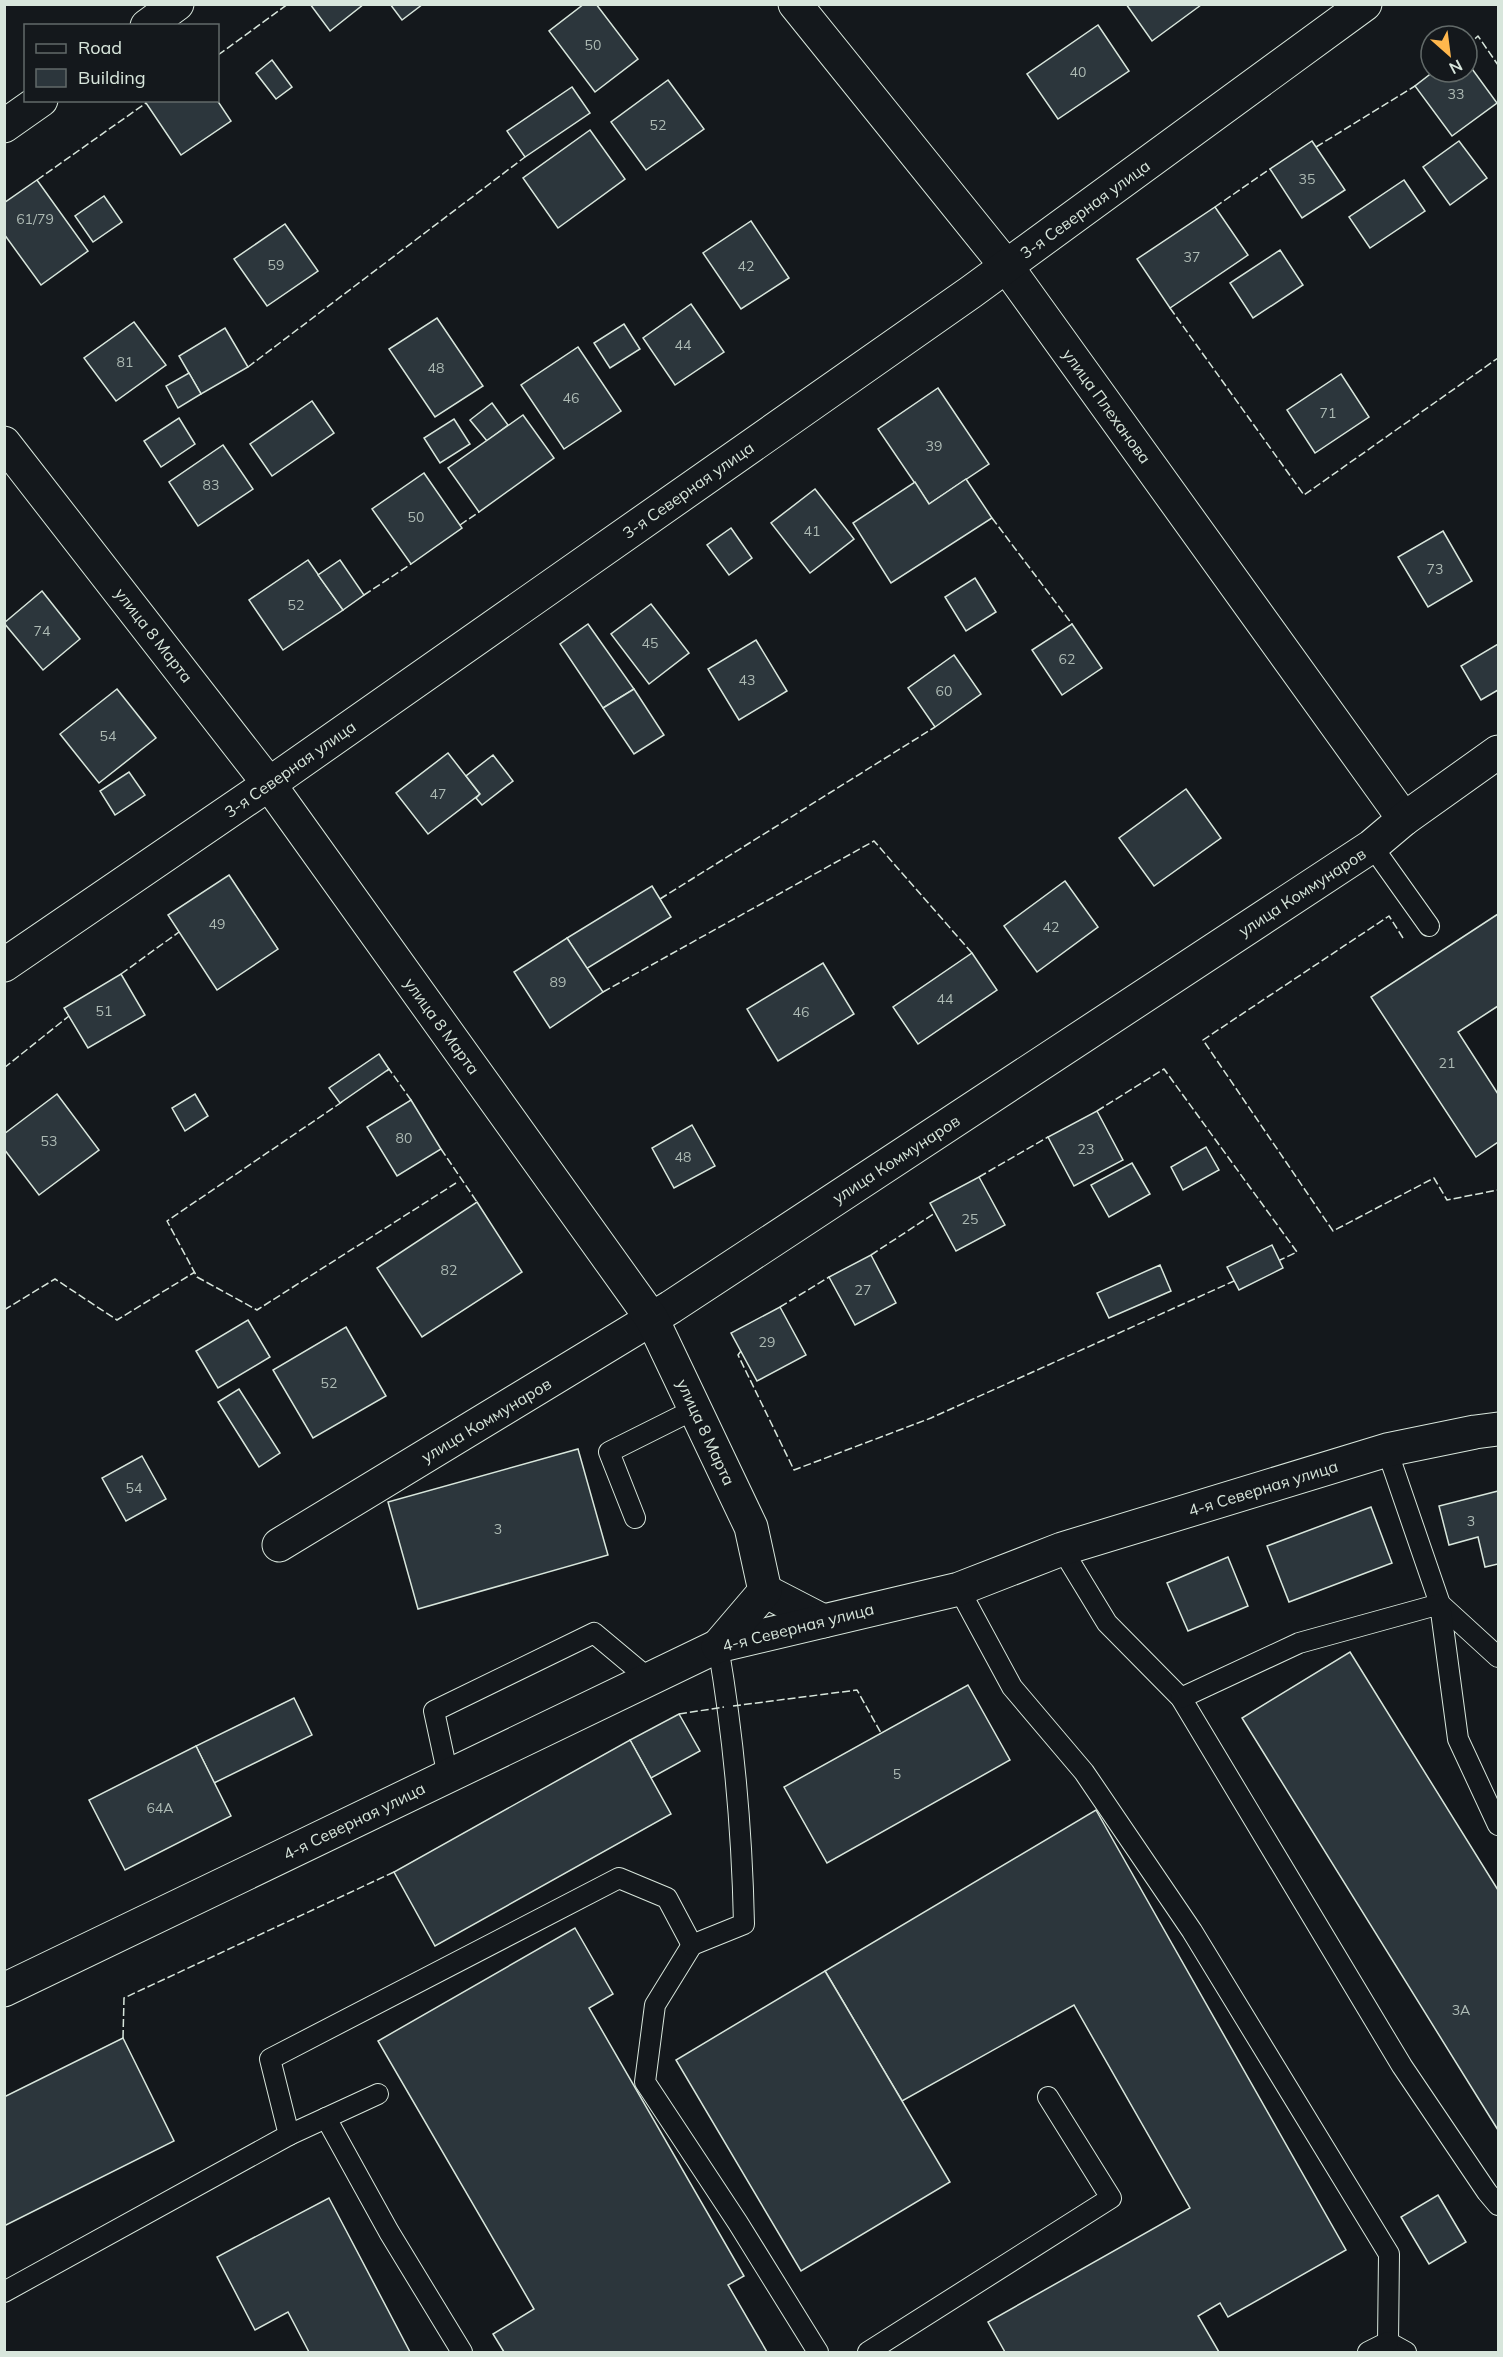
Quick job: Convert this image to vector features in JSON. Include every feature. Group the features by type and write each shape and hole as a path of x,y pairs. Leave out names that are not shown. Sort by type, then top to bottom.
{"street":[{"path":"150,24 177,4"},
{"name":"улица Плеханова","path":"795,4 1007,267 1404,819"},
{"name":"3-я Северная улица","path":"6,963 270,784 1007,267 1365,4"},
{"path":"4,126 38,102"},
{"name":"улица 8 Марта","path":"4,443 270,784 652,1319 751,1527 765,1591"},
{"name":"улица Коммунаров","path":"279,1545 652,1319 1372,846 1404,819 1498,752"},
{"name":"4-я Северная улица","path":"4,1990 718,1646 959,1588 1062,1550 1386,1450 1475,1432 1498,1430"},
{"path":"718,1646 765,1591 823,1621"}],"lane":[{"path":"1372,846 1429,926"},
{"path":"635,1518 609,1452 695,1409"},
{"path":"1386,1450 1440,1604 1458,1739 1498,1825"},
{"path":"1062,1550 1107,1623 1181,1698 1402,2066 1498,2205"},
{"path":"959,1588 1012,1687 1084,1772 1192,1930 1389,2254 1388,2342"},
{"path":"1440,1604 1498,1657"},
{"path":"1181,1698 1299,1643 1440,1604"},
{"path":"448,1776 434,1711 583,1639 594,1634 649,1679"},
{"path":"718,1646 731,1721 742,1847 744,1924 692,1945 655,2005 645,2082 738,2223 818,2352"},
{"path":"289,2135 270,2059 619,1878 667,1898 692,1945"},
{"path":"4,2292 289,2135 378,2094"},
{"path":"868,2352 1111,2198 1048,2097"},
{"path":"326,2118 389,2232 462,2352"},
{"path":"1368,2352 1388,2342"},
{"path":"1388,2342 1406,2352"}],"building":[{"path":"310,4 364,4 330,31"},
{"path":"390,4 423,4 402,20"},
{"path":"584,4 596,4 638,59 595,92 549,31"},
{"path":"1126,4 1200,4 1201,5 1152,41"},
{"path":"1098,25 1129,71 1058,119 1027,74"},
{"path":"272,60 292,87 276,99 256,73"},
{"path":"1479,78 1497,103 1452,136 1415,86 1419,83 1479,84"},
{"path":"668,80 704,129 646,170 611,122"},
{"path":"572,87 590,113 525,157 507,131"},
{"path":"145,102 218,102 231,121 181,155"},
{"path":"590,130 625,179 558,228 523,178"},
{"path":"1312,141 1345,190 1302,218 1270,169"},
{"path":"1459,141 1487,178 1450,205 1423,167"},
{"path":"37,180 88,251 41,285 4,234 4,203"},
{"path":"1404,180 1425,211 1370,248 1349,217"},
{"path":"104,196 122,222 93,242 75,216"},
{"path":"1215,207 1248,255 1170,308 1137,259"},
{"path":"751,221 789,278 741,309 703,253"},
{"path":"285,224 318,271 267,306 234,259"},
{"path":"1280,250 1303,285 1253,318 1230,283"},
{"path":"691,304 724,352 675,385 643,338"},
{"path":"437,318 483,386 435,417 389,349"},
{"path":"134,322 166,365 116,401 84,358"},
{"path":"624,324 640,349 610,368 594,343"},
{"path":"225,328 248,367 201,394 179,356"},
{"path":"578,347 621,411 564,449 521,385"},
{"path":"189,373 201,394 178,408 166,386"},
{"path":"1341,374 1369,417 1315,453 1287,410"},
{"path":"938,388 989,464 929,504 878,429"},
{"path":"312,401 334,433 272,476 250,444"},
{"path":"492,403 508,425 487,441 470,420"},
{"path":"523,415 554,458 479,512 448,468"},
{"path":"179,418 195,444 161,467 144,441"},
{"path":"454,419 470,444 440,463 424,438"},
{"path":"223,445 253,489 198,526 169,482"},
{"path":"424,473 462,528 411,564 372,509"},
{"path":"966,479 992,518 891,583 853,523 915,482 929,504"},
{"path":"815,489 854,539 810,573 771,523"},
{"path":"731,528 752,558 729,575 707,545"},
{"path":"1443,531 1472,581 1428,607 1398,557"},
{"path":"308,560 343,610 283,650 249,600"},
{"path":"340,560 364,595 343,610 318,575"},
{"path":"975,578 996,612 966,631 945,597"},
{"path":"42,591 80,639 43,670 4,623"},
{"path":"651,604 689,653 649,684 611,634"},
{"path":"588,624 634,689 603,708 560,644"},
{"path":"1072,624 1102,668 1062,695 1032,650"},
{"path":"756,640 787,691 739,720 708,669"},
{"path":"1498,644 1498,690 1481,700 1461,666"},
{"path":"954,655 981,694 935,727 908,688"},
{"path":"117,689 156,738 99,783 60,734"},
{"path":"634,689 664,735 634,754 603,708"},
{"path":"448,753 480,794 428,834 396,793"},
{"path":"493,755 513,781 482,805 476,798 480,794 466,776"},
{"path":"129,772 145,795 115,815 100,791"},
{"path":"1186,789 1221,838 1154,886 1119,838"},
{"path":"229,875 278,949 217,990 168,915"},
{"path":"1065,881 1098,927 1037,972 1004,926"},
{"path":"652,886 671,917 586,969 567,938"},
{"path":"1498,914 1498,1006 1458,1032 1498,1094 1498,1142 1476,1157 1371,997"},
{"path":"567,938 603,992 550,1028 514,972"},
{"path":"972,953 997,990 918,1044 893,1007"},
{"path":"823,963 854,1014 778,1061 747,1009"},
{"path":"121,974 145,1015 88,1048 64,1008"},
{"path":"379,1054 389,1069 340,1103 329,1088"},
{"path":"57,1094 99,1150 39,1195 4,1149 4,1134"},
{"path":"195,1094 208,1116 185,1131 172,1108"},
{"path":"411,1100 441,1149 397,1176 367,1127"},
{"path":"1097,1111 1123,1160 1074,1186 1048,1137"},
{"path":"692,1125 715,1166 674,1188 652,1148"},
{"path":"1206,1147 1219,1170 1183,1190 1171,1167"},
{"path":"1132,1163 1150,1194 1109,1217 1091,1185"},
{"path":"979,1177 1005,1225 956,1251 930,1203"},
{"path":"477,1202 522,1272 422,1337 377,1268"},
{"path":"1272,1245 1283,1268 1239,1290 1227,1267"},
{"path":"871,1255 896,1303 855,1325 829,1277"},
{"path":"1160,1265 1171,1291 1109,1318 1097,1293"},
{"path":"780,1307 806,1355 757,1381 731,1333"},
{"path":"248,1320 270,1357 218,1388 196,1351"},
{"path":"346,1327 386,1396 313,1438 273,1370"},
{"path":"239,1389 280,1453 259,1467 218,1402"},
{"path":"578,1449 608,1555 418,1609 388,1502"},
{"path":"142,1456 166,1499 126,1521 102,1478"},
{"path":"1498,1491 1498,1564 1485,1567 1478,1537 1449,1545 1439,1506"},
{"path":"1371,1507 1392,1563 1289,1602 1267,1546"},
{"path":"1228,1557 1248,1606 1188,1631 1167,1583"},
{"path":"1350,1652 1498,1890 1498,2130 1242,1718"},
{"path":"968,1685 1010,1760 827,1863 784,1787"},
{"path":"294,1698 312,1735 214,1783 196,1746"},
{"path":"679,1714 700,1751 651,1778 630,1740"},
{"path":"630,1740 671,1814 435,1946 394,1872"},
{"path":"196,1746 231,1816 125,1870 89,1800"},
{"path":"1096,1810 1346,2250 1228,2317 1220,2303 1198,2316 1219,2352 1005,2352 988,2322 1190,2208 1074,2005 902,2101 825,1971"},
{"path":"575,1928 613,1994 589,2008 744,2276 728,2285 767,2352 504,2352 493,2334 534,2309 378,2041"},
{"path":"825,1971 950,2182 801,2271 676,2060"},
{"path":"123,2038 174,2141 4,2226 4,2097"},
{"path":"1438,2195 1466,2242 1429,2264 1401,2217"},
{"path":"329,2198 410,2352 309,2352 288,2312 255,2330 217,2257"}],"fence":[{"path":"219,54 288,4"},
{"path":"1479,37 1498,65"},
{"path":"1316,147 1415,86"},
{"path":"37,180 146,103"},
{"path":"248,367 525,157"},
{"path":"1215,207 1270,169"},
{"path":"1170,308 1304,495 1498,358"},
{"path":"460,525 479,512"},
{"path":"992,518 1072,624"},
{"path":"364,595 411,564"},
{"path":"660,899 935,727"},
{"path":"603,992 874,841 972,953"},
{"path":"1403,938 1389,916 1203,1040 1333,1231 1434,1178 1447,1200 1498,1190"},
{"path":"121,974 179,932"},
{"path":"4,1068 69,1016"},
{"path":"387,1071 389,1069 411,1100"},
{"path":"1097,1111 1164,1069 1297,1252 1280,1260"},
{"path":"342,1102 167,1221 197,1277 257,1310 456,1183"},
{"path":"979,1177 1048,1137"},
{"path":"441,1149 477,1202"},
{"path":"871,1255 935,1213"},
{"path":"4,1310 55,1279 117,1320 195,1272"},
{"path":"780,1307 829,1277"},
{"path":"741,1351 738,1355 794,1470 931,1418 1234,1281"},
{"path":"733,1706 857,1690 881,1733"},
{"path":"679,1714 724,1707"},
{"path":"123,2038 124,1998 394,1872"}]}
